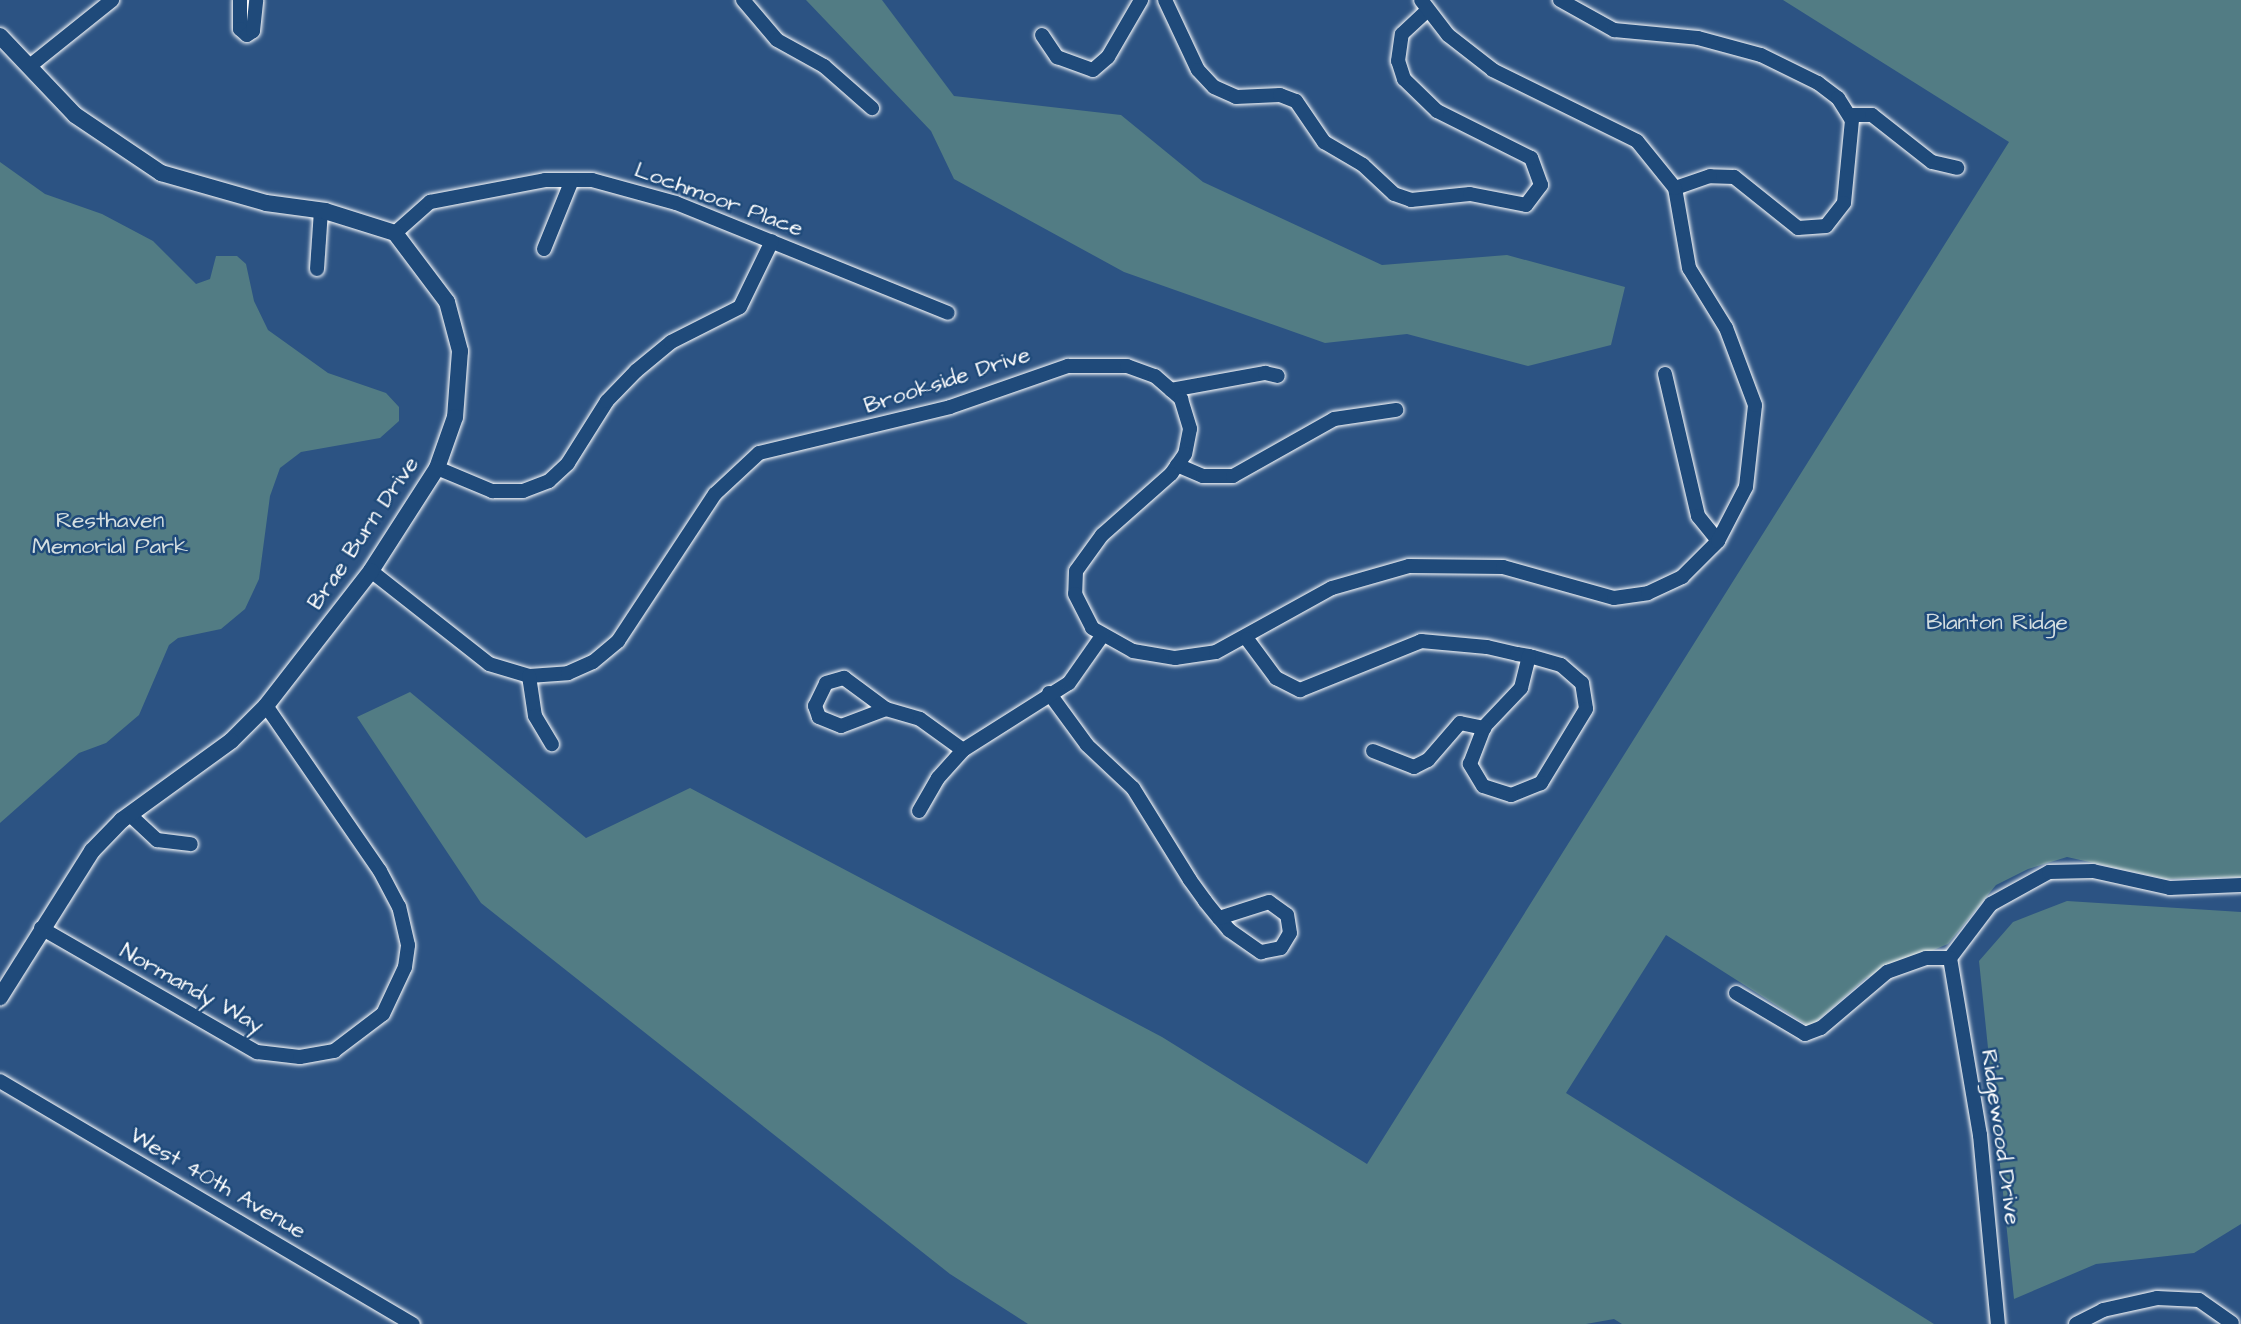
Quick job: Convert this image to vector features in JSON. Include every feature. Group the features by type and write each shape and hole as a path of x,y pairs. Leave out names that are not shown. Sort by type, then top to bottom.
{"street":[{"path":"31,65 111,0"},
{"path":"240,0 240,30 247,35 253,31 256,0"},
{"path":"743,0 777,40 824,66 872,108"},
{"path":"1041,35 1057,57 1093,70 1108,57 1141,0"},
{"path":"1165,0 1198,70 1214,87 1236,97 1280,95 1296,101 1324,142 1363,165 1394,194 1411,200 1470,194 1526,205 1541,185 1531,158 1437,111 1404,79 1398,61 1402,34 1425,5"},
{"path":"1560,0 1614,30 1698,38 1761,55 1818,83 1850,115 1878,118 1932,162 1957,168"},
{"name":"Brookside Drive","path":"371,571 489,664 529,676 568,673 607,652 640,613 715,494 759,453 950,407 1069,366 1127,366 1155,376 1181,398 1189,429 1177,464 1101,535 1076,571 1080,611 1102,636 1133,651 1175,657 1216,652 1247,639 1332,588 1388,570 1482,565 1627,597 1682,577 1718,541 1746,487 1755,405 1726,328 1689,268 1684,212 1675,188 1637,141 1493,70 1459,45 1425,5"},
{"path":"0,36 31,65 75,115 161,173 266,203 321,210 395,233"},
{"path":"1675,188 1710,176 1734,177 1798,228 1826,226 1842,211 1847,191 1850,115"},
{"path":"544,249 572,180"},
{"name":"Lochmoor Place","path":"395,233 430,202 526,183 572,180 640,190 948,313"},
{"path":"317,269 321,210"},
{"name":"Brae Burn Drive","path":"0,997 92,851 130,815 214,756 265,706 371,571 437,468 455,417 460,351 447,302 395,233"},
{"path":"437,468 492,491 523,491 549,481 568,463 607,401 636,371 671,342 740,307 772,242"},
{"path":"1171,390 1265,373 1278,376"},
{"path":"1665,374 1698,516 1718,541"},
{"path":"1177,464 1203,476 1233,477 1334,419 1396,410"},
{"path":"919,811 937,778 963,750 1083,668 1102,636"},
{"path":"1247,639 1276,678 1300,690 1324,684 1369,657 1411,642 1461,644 1529,656 1569,670 1587,698 1583,715 1541,783 1511,795 1477,781 1470,764 1484,728 1517,694 1529,656"},
{"path":"529,676 535,716 552,744"},
{"path":"886,709 841,726 819,717 815,706 826,683 844,678 886,709 920,719 963,750"},
{"path":"1049,692 1087,745 1133,788 1219,918 1261,952 1281,948 1290,933 1287,915 1269,902 1219,918"},
{"name":"Normandy Way","path":"41,928 257,1052 300,1057 334,1051 383,1014 405,967 408,945 399,907 380,871 265,706"},
{"path":"1373,751 1413,767 1428,760 1460,723 1484,728"},
{"path":"130,815 157,840 191,844"},
{"path":"1736,993 1805,1034 1821,1028 1887,972 1926,958 1950,958 1991,904 2049,872 2093,872 2170,888 2241,885"},
{"name":"Ridgewood Drive","path":"1950,958 1980,1135 1998,1324"},
{"name":"West 40th Avenue","path":"0,1081 413,1324"},
{"path":"2076,1324 2113,1307 2173,1297 2210,1304 2234,1321"}],"green space":[{"path":"806,0 882,0 954,96 1121,115 1203,182 1382,265 1507,255 1625,287 1611,345 1528,366 1407,334 1325,343 1124,272 954,179 931,131"},
{"name":"Blanton Ridge","path":"1783,0 2241,0 2241,877 2166,879 2067,857 2028,869 1996,885 1948,944 1866,978 1810,1027 1666,935 1566,1093 1934,1324 1622,1324 1614,1319 1586,1324 1028,1324 950,1274 481,903 357,717 410,692 586,838 690,788 1162,1037 1367,1164 2009,142"},
{"name":"Resthaven Memorial Park","path":"0,162 45,194 102,214 153,241 196,284 210,279 216,256 237,256 246,264 254,301 268,330 328,373 386,393 399,407 399,421 380,438 301,452 280,468 270,496 259,579 245,609 221,629 178,638 169,645 139,715 106,743 79,753 0,823"},
{"path":"2067,901 2241,912 2241,1224 2194,1253 2096,1264 2014,1299 1979,961 2013,922"}]}
